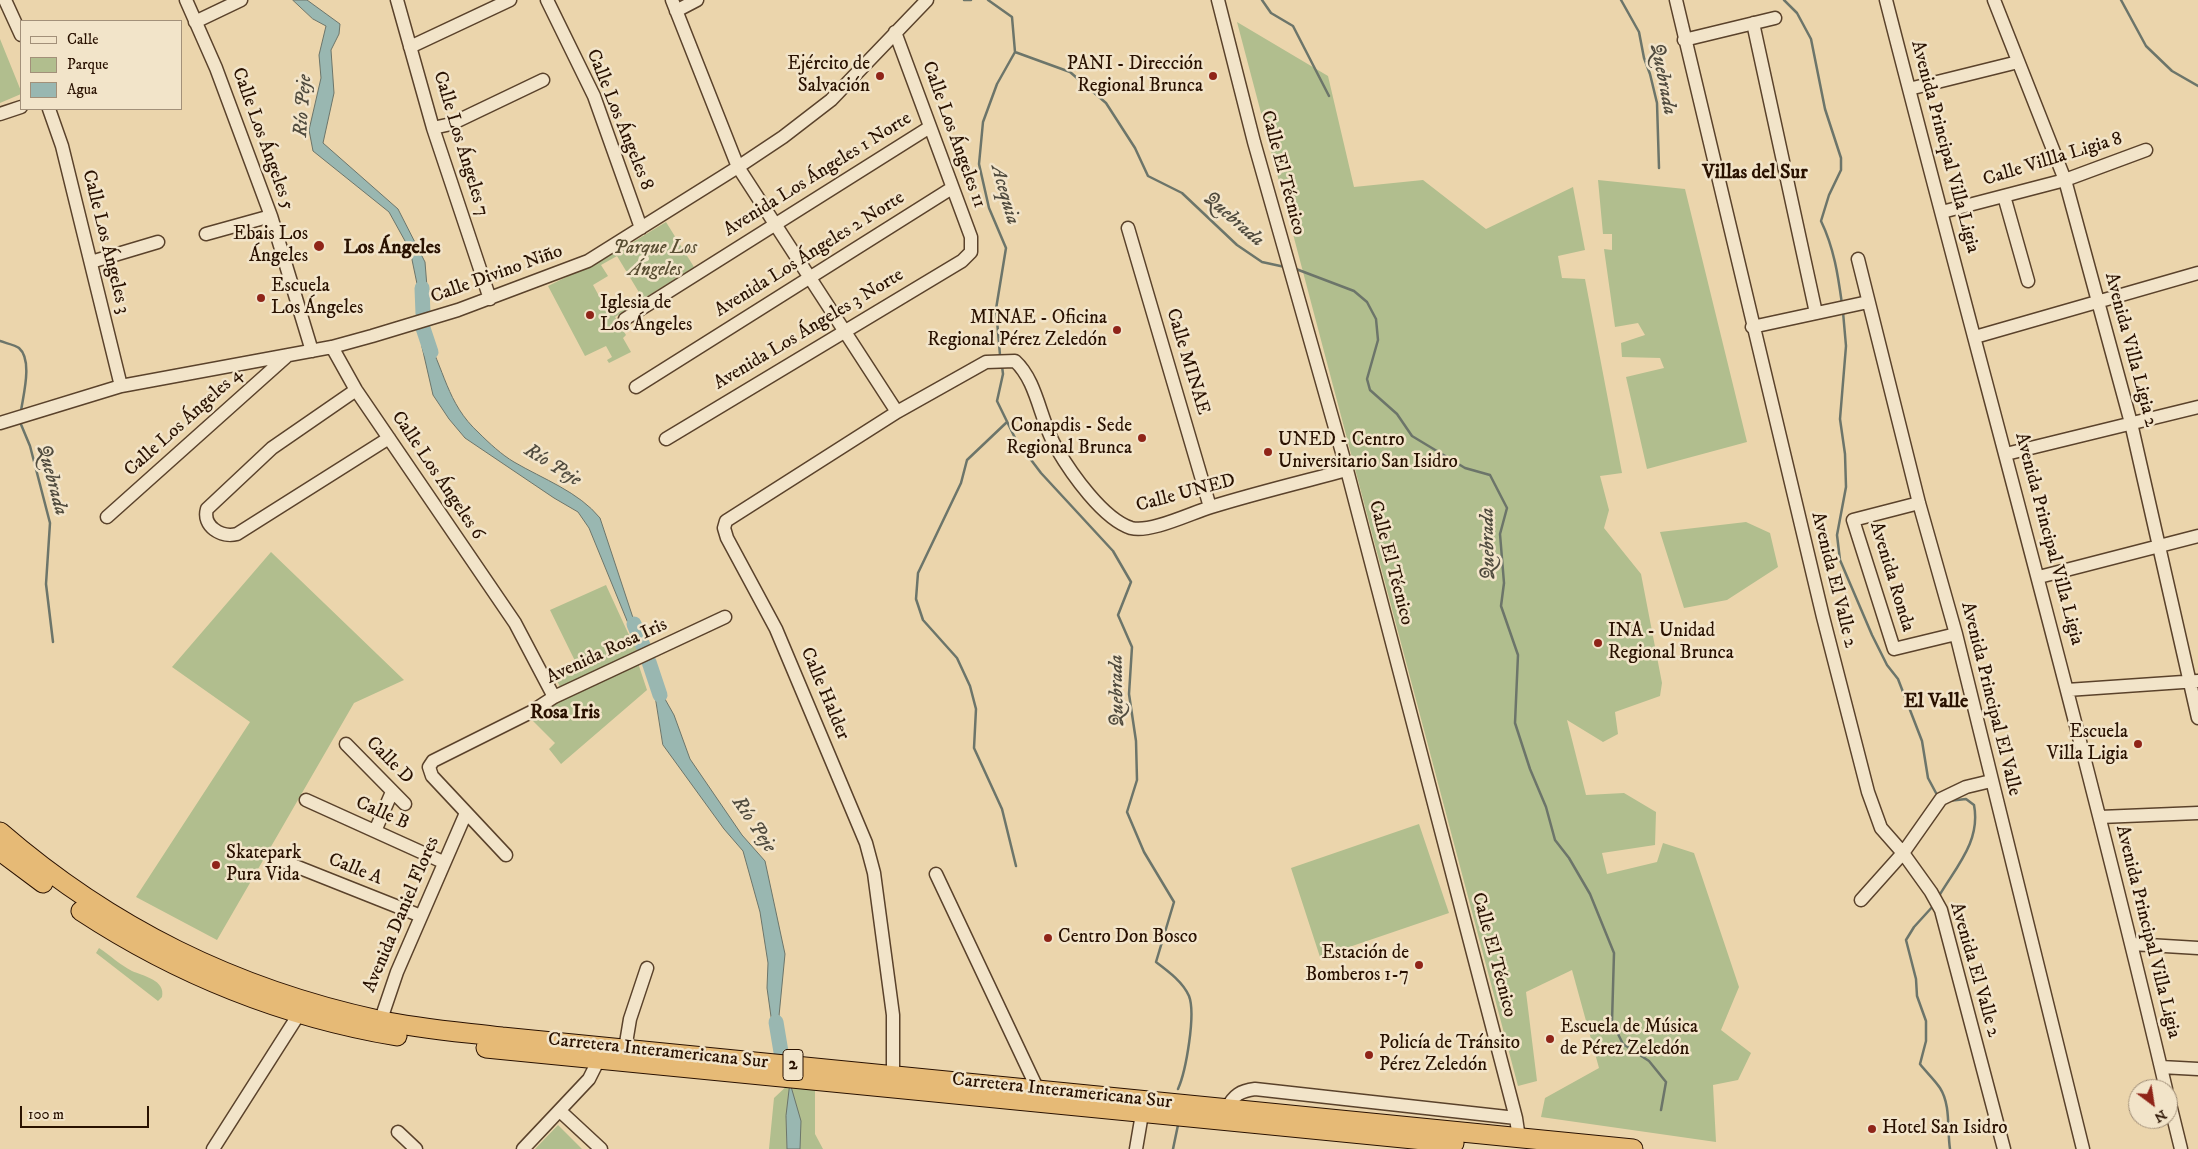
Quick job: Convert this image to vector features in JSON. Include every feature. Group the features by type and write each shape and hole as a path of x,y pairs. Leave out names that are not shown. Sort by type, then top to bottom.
{"highway":[{"name":"Carretera Interamericana Sur","path":"0,832 49,873 91,903 165,946 216,970 378,1026 438,1043 599,1059 893,1082 1038,1090 1371,1122 1471,1139 1552,1149"},
{"name":"Carretera Interamericana Sur","path":"0,851 62,899 131,943 186,971 252,998 299,1014 378,1026 427,1028 651,1051 1142,1114 1411,1145 1471,1139 1519,1138 1633,1149"},
{"path":"106,927 113,925 194,967 216,970"},
{"path":"1371,1122 1406,1132 1411,1145"},
{"path":"1519,1138 1552,1149"}],"street":[{"path":"5,0 20,33"},
{"name":"Calle Los Ángeles 5","path":"186,0 216,68 271,216 312,351"},
{"path":"195,22 241,0"},
{"name":"Calle Los Ángeles 7","path":"397,0 433,128 490,298"},
{"path":"410,47 510,0"},
{"name":"Calle Los Ángeles 8","path":"547,0 594,96 641,228"},
{"path":"697,0 674,5 738,167 897,412"},
{"name":"Calle Divino Niño","path":"0,423 121,386 332,347 428,320 588,261 738,167 831,100 927,0"},
{"name":"Calle El Técnico","path":"1218,0 1254,142 1347,470 1516,1118 1519,1138"},
{"name":"Avenida El Valle 2","path":"1676,0 1752,328 1868,792 1881,828 1903,853 1936,901 2004,1149"},
{"name":"Avenida Principal Villa Ligia","path":"1886,0 2039,578 2132,944 2164,1079"},
{"name":"Avenida Villa Ligia 2","path":"1994,0 2065,180 2131,423 2194,681 2198,718"},
{"path":"1684,40 1775,18"},
{"path":"1753,23 1816,313"},
{"name":"Calle Los Ángeles 11","path":"896,32 971,237 971,252"},
{"path":"1909,89 2018,62"},
{"path":"433,128 452,124 543,80"},
{"path":"0,114 20,107"},
{"name":"Calle Los Ángeles 3","path":"49,110 62,146 121,386"},
{"name":"Avenida Los Ángeles 1 Norte","path":"625,320 930,127"},
{"name":"Calle Villla Ligia 8","path":"1942,212 2065,180 2146,150"},
{"name":"Avenida Los Ángeles 2 Norte","path":"636,387 952,188"},
{"path":"2004,196 2028,280"},
{"path":"206,234 271,216"},
{"name":"Calle MINAE","path":"1128,228 1210,507"},
{"path":"91,262 158,242"},
{"name":"Avenida Los Ángeles 3 Norte","path":"666,439 844,330 962,261 971,252"},
{"name":"Avenida Principal El Valle","path":"1858,258 1919,503 1956,634 2083,1149"},
{"path":"1975,337 2198,273"},
{"path":"1752,328 1868,302"},
{"name":"Calle Los Ángeles 6","path":"332,347 356,390 516,623 554,697"},
{"name":"Calle Los Ángeles 4","path":"107,517 286,356"},
{"name":"Calle UNED","path":"897,412 986,362 1015,361 1025,370 1056,447 1078,480 1118,521 1134,529 1149,528 1210,507 1347,470"},
{"path":"356,390 272,448 207,509 204,517 207,522 221,534 230,536 237,534 389,438"},
{"path":"2006,454 2198,407"},
{"name":"Calle Halder","path":"893,1082 894,1015 874,872 866,843 776,629 727,538 724,528 726,520 897,412"},
{"name":"Avenida Ronda","path":"1919,503 1853,520 1894,649 1956,634"},
{"path":"2039,578 2198,536"},
{"name":"Avenida Rosa Iris","path":"466,813 432,776 429,767 433,760 532,712 554,697 725,617"},
{"path":"2067,690 2194,681"},
{"name":"Calle D","path":"346,744 405,804"},
{"path":"1861,900 1903,853 1941,798 1966,787 1991,781"},
{"path":"375,831 392,792"},
{"name":"Calle B","path":"306,800 443,862"},
{"path":"466,813 506,855"},
{"name":"Avenida Daniel Flores","path":"378,1026 443,862 466,813"},
{"path":"2100,817 2198,813"},
{"name":"Calle A","path":"275,858 421,916"},
{"path":"936,874 1038,1090"},
{"path":"2132,944 2198,948"},
{"path":"625,1049 630,1019 647,968"},
{"path":"213,1149 299,1014"},
{"path":"566,1043 572,1050 588,1052 599,1059"},
{"path":"523,1149 589,1079 599,1059 614,1054 638,1056 651,1051"},
{"path":"2161,1067 2198,1069"},
{"path":"1227,1108 1233,1097 1239,1092 1255,1089 1516,1118"},
{"path":"560,1110 601,1149"},
{"path":"1136,1149 1142,1114"},
{"path":"2176,1129 2181,1149"},
{"path":"398,1132 416,1149"}],"green space":[{"path":"1237,22 1328,76 1354,187 1423,180 1486,229 1573,187 1585,250 1558,256 1562,278 1585,279 1622,473 1600,476 1609,510 1604,528 1641,574 1662,683 1660,696 1615,712 1618,734 1603,742 1567,720 1586,795 1624,793 1656,812 1655,845 1602,853 1607,874 1657,862 1663,843 1694,853 1739,987 1721,1030 1751,1053 1738,1080 1713,1085 1716,1142 1541,1117 1545,1098 1599,1068 1572,970 1526,992 1537,1081 1518,1086"},
{"path":"0,39 20,89 20,94 0,103"},
{"path":"1598,180 1685,189 1747,442 1647,469 1626,377 1664,368 1660,358 1622,357 1621,343 1645,335 1638,323 1615,327 1604,249 1612,250 1612,234 1603,234"},
{"name":"Parque Los Ángeles","path":"666,222 694,267 643,299 617,256 601,265 608,276 593,285 605,307 607,306 613,316 624,309 618,299 621,296 629,308 615,317 626,335 623,338 631,352 609,363 607,360 612,357 606,346 585,356 548,286 615,253"},
{"path":"1746,522 1770,533 1778,567 1727,600 1684,608 1660,532"},
{"path":"271,552 404,680 354,703 217,940 136,897 250,722 172,667"},
{"path":"606,585 628,633 639,651 560,687 555,676 577,665 550,610"},
{"path":"638,663 647,690 561,764 549,749 555,743 531,719 556,703"},
{"path":"1419,824 1449,913 1320,957 1291,868"},
{"path":"99,948 128,969 153,980 161,986 162,997 158,1001 96,953"},
{"path":"790,1083 815,1089 815,1134 823,1149 800,1149 786,1116 787,1149 769,1149 774,1098"},
{"path":"558,1125 582,1149 535,1149"}],"water":[{"path":"293,0 307,0 340,24 339,34 331,50 334,93 323,143 398,209 425,262 427,287 422,308 410,250 389,212 313,151 309,130 321,78 319,55 326,26 313,19"},
{"path":"424,333 453,398 468,422 505,456 571,493 600,518 641,642 630,628 589,528 578,512 465,438 449,419 433,395 422,347"},
{"path":"652,676 674,715 690,759 742,835 765,861 785,954 779,1016 783,1032 778,1042 773,1031 767,988 768,963 760,912 743,851 724,829 663,745"},
{"path":"790,1083 801,1121 800,1149 787,1149 786,1116"}],"waterway":[{"name":"Acequia","path":"964,0 971,0"},
{"name":"Acequia","path":"988,0 1012,17 1015,52 997,84 983,122 979,164 989,208 1006,248 996,309 1000,355"},
{"name":"Quebrada","path":"1262,0 1271,13 1293,26 1329,96"},
{"name":"Quebrada","path":"1621,0 1639,32 1644,58 1657,103 1659,168"},
{"path":"1784,0 1797,13 1811,39 1825,109 1841,158 1841,170 1829,195 1821,221 1832,251 1842,304"},
{"name":"Acequia","path":"2121,0 2146,46 2172,71 2198,86"},
{"name":"Quebrada","path":"1015,52 1070,72 1106,103 1135,148 1148,176 1182,193 1237,245 1262,262 1285,267"},
{"name":"Quebrada","path":"1296,269 1354,291 1367,302 1376,319 1378,340 1367,379 1370,390 1397,414 1412,436 1465,468 1490,475 1507,508 1500,534 1504,583 1501,606 1518,655 1515,723 1530,769 1546,807 1555,840 1569,858 1590,894 1614,953 1612,1022 1623,1044 1649,1061 1666,1082 1661,1110"},
{"name":"Río Peje","path":"422,288 423,314"},
{"path":"1843,312 1846,346 1840,419 1845,454 1846,487 1837,535 1840,560 1872,635 1887,665 1898,679 1922,741 1928,778 1936,793"},
{"name":"Río Peje","path":"423,328 431,352"},
{"name":"Quebrada","path":"0,341 19,348 23,354 26,378 21,411"},
{"name":"Quebrada","path":"1002,366 1003,374 997,401 1016,440 1041,473 1113,551 1131,582 1118,615 1132,647 1129,694 1136,741 1137,780 1127,812 1144,852 1174,902 1156,962 1183,986 1191,1004 1191,1029 1184,1069 1178,1089"},
{"name":"Quebrada","path":"20,422 30,446 50,523 46,584 53,642"},
{"name":"Quebrada","path":"1007,422 967,460 961,483 918,573 916,599 923,620 957,658 970,686 976,709 974,748 1002,809 1016,866"},
{"name":"Río Peje","path":"634,624 644,648"},
{"name":"Río Peje","path":"649,662 660,695"},
{"path":"1939,896 1966,853 1974,830 1974,805 1966,799 1948,801"},
{"path":"1934,905 1914,927 1906,940 1916,979 1917,996 1926,1021 1926,1041 1920,1064 1938,1085 1946,1102 1950,1149"},
{"name":"Río Peje","path":"776,1022 781,1052"},
{"path":"1173,1149 1178,1125"}],"place":[{"name":"Ejército de Salvación","path":"880,76"},
{"name":"PANI - Dirección Regional Brunca","path":"1213,76"},
{"name":"Ebais Los Ángeles","path":"319,246"},
{"name":"Escuela Los Ángeles","path":"261,298"},
{"name":"Iglesia de Los Ángeles","path":"590,315"},
{"name":"MINAE - Oficina Regional Pérez Zeledón","path":"1117,330"},
{"name":"Conapdis - Sede Regional Brunca","path":"1142,438"},
{"name":"UNED - Centro Universitario San Isidro","path":"1268,452"},
{"name":"INA - Unidad Regional Brunca","path":"1598,643"},
{"name":"Escuela Villa Ligia","path":"2138,744"},
{"name":"Skatepark Pura Vida","path":"216,865"},
{"name":"Centro Don Bosco","path":"1048,938"},
{"name":"Estación de Bomberos 1-7","path":"1419,965"},
{"name":"Escuela de Música de Pérez Zeledón","path":"1550,1039"},
{"name":"Policía de Tránsito Pérez Zeledón","path":"1369,1055"},
{"name":"Hotel San Isidro","path":"1872,1129"}],"district":[{"name":"Villas del Sur","path":"1755,174"},
{"name":"Los Ángeles","path":"392,249"},
{"name":"El Valle","path":"1936,703"},
{"name":"Rosa Iris","path":"565,714"}]}
